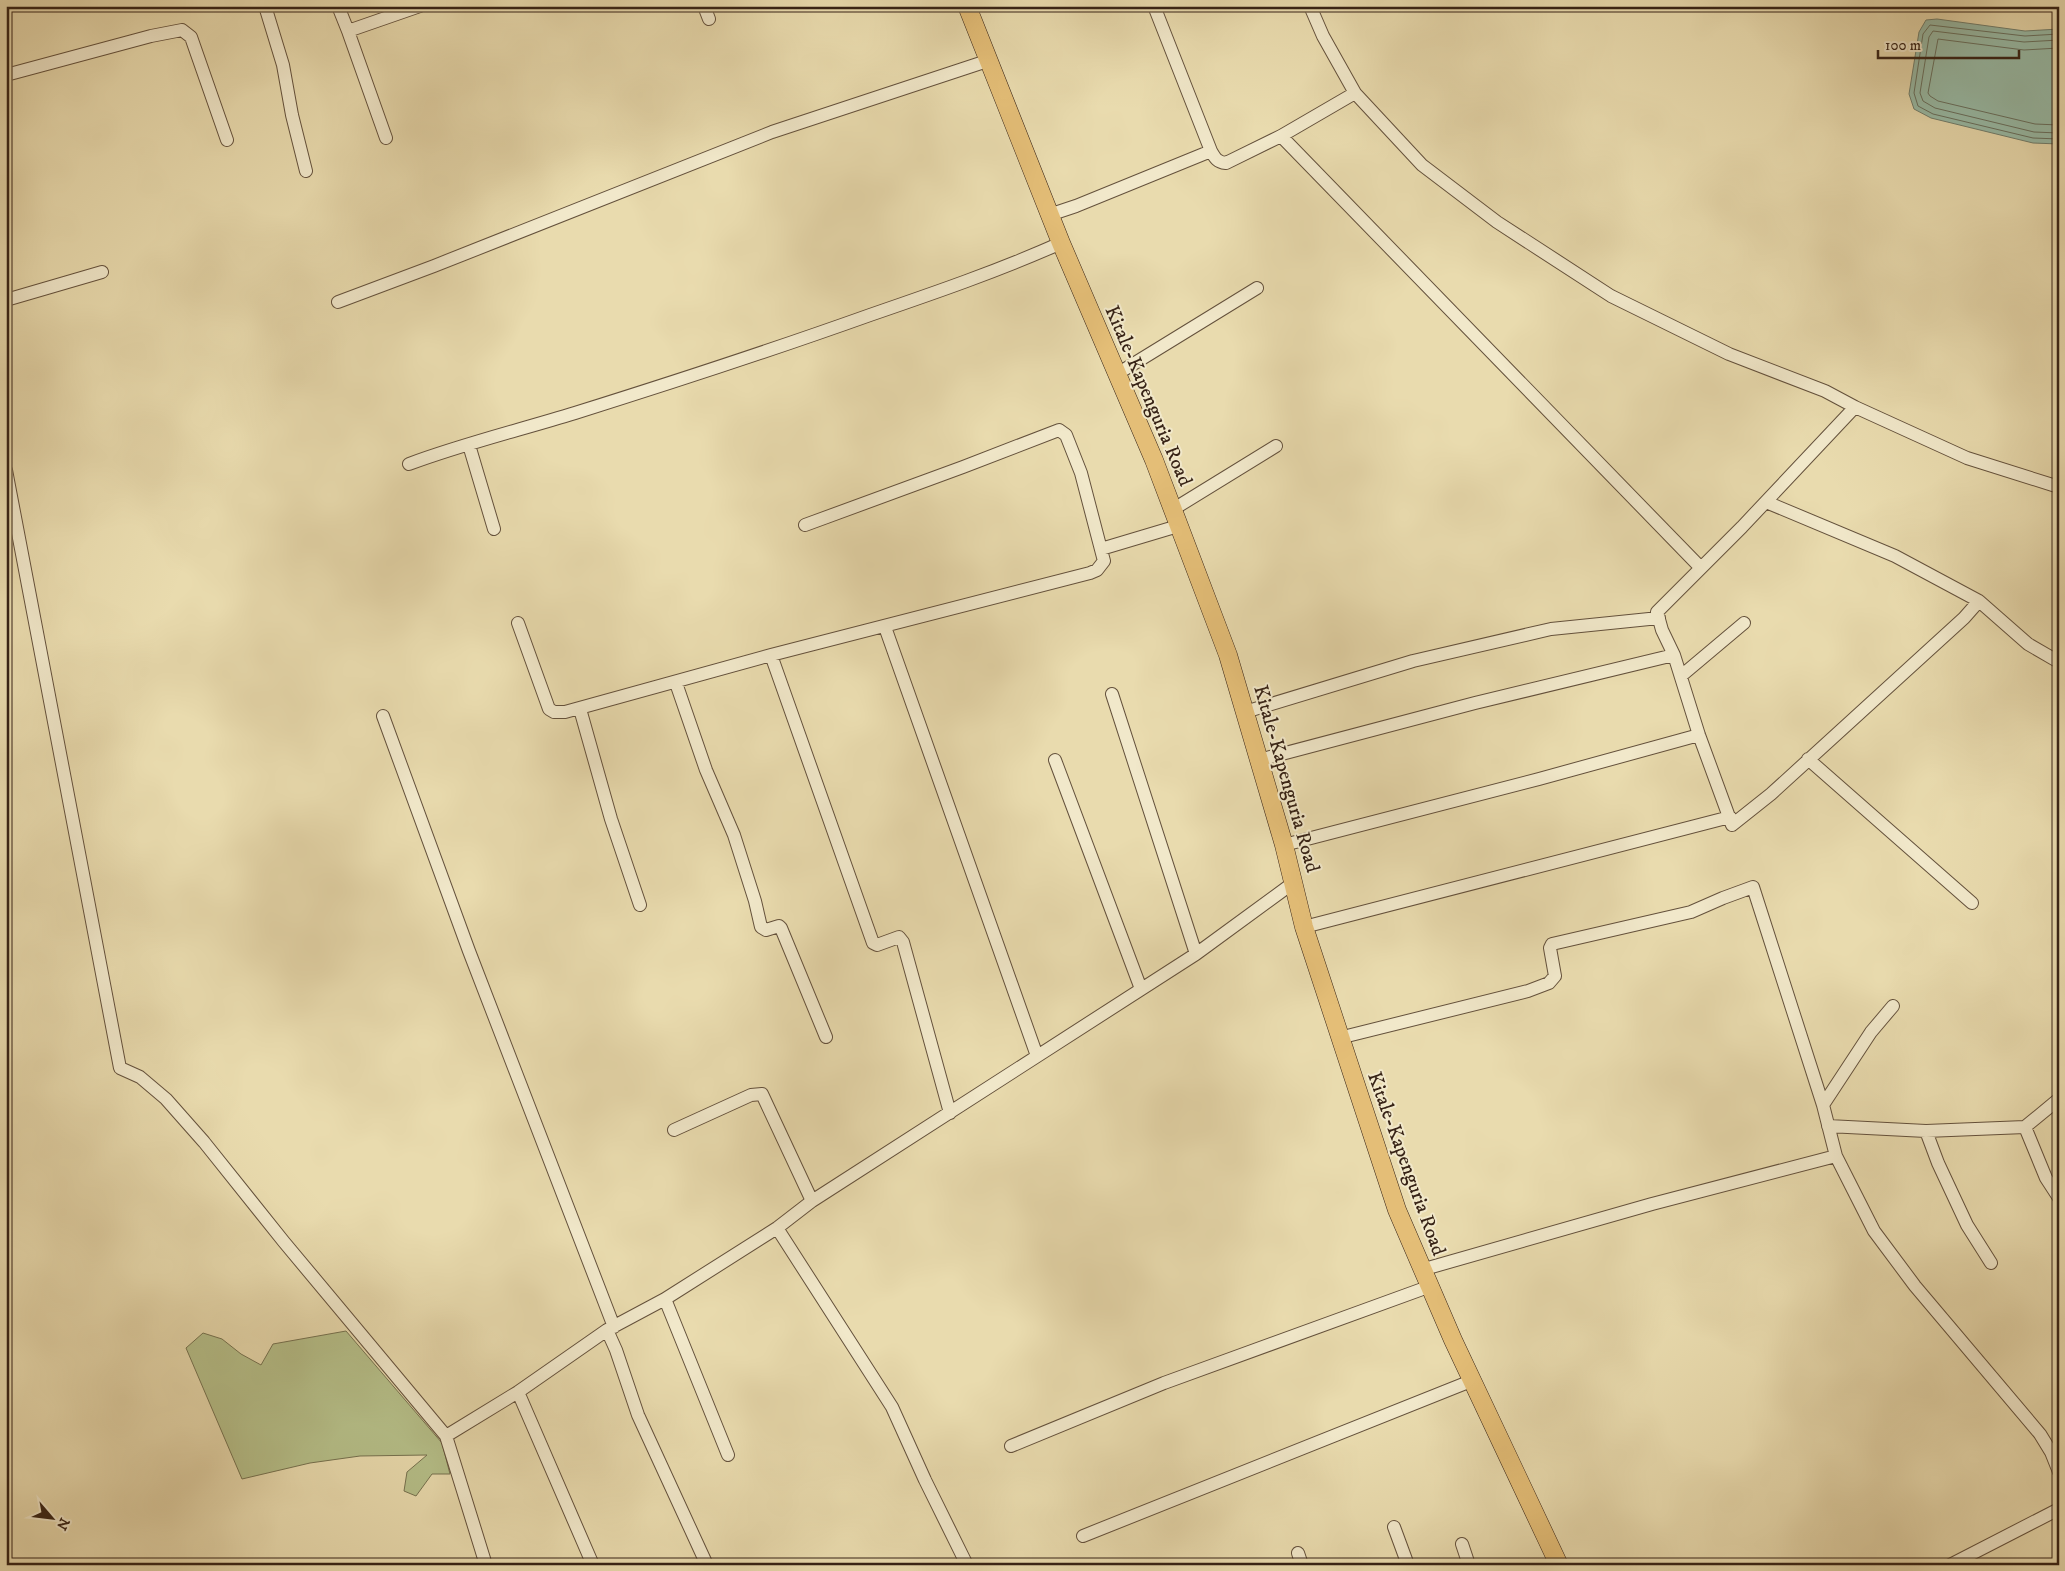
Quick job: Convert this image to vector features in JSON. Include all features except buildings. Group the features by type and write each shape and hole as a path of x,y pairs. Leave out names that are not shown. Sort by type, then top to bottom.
{"highway":[{"name":"Kitale-Kapenguria Road","path":"967,6 1049,215 1154,460 1228,655 1284,845 1304,927 1384,1173 1428,1287 1559,1565"}],"street":[{"path":"265,6 283,65 292,115 306,171"},
{"path":"338,6 386,138"},
{"path":"348,31 420,6"},
{"path":"704,6 709,19"},
{"path":"1154,6 1216,160 1226,163 1281,136 1355,93"},
{"path":"1310,6 1323,36 1355,93 1422,165 1498,222 1611,296 1729,354 1825,391 1967,458 2059,487"},
{"path":"6,75 151,36 182,30 191,37 227,140"},
{"path":"338,302 772,132 987,60"},
{"path":"1281,136 1701,568"},
{"path":"1049,215 1076,206 1211,151"},
{"path":"409,464 435,454 764,352 1007,267 1061,243"},
{"path":"6,300 102,272"},
{"path":"1117,374 1257,288"},
{"path":"1856,407 1658,612 1662,630 1674,655 1699,735 1732,824 1771,794 1964,618 1979,601"},
{"path":"518,623 549,709 559,712 580,709 771,655 1090,573 1098,570 1104,561 1081,473 1066,435 1059,430 963,468 804,525"},
{"path":"469,445 494,529"},
{"path":"1101,549 1175,518 1276,446"},
{"path":"6,470 10,511 120,1068 140,1077 166,1098 446,1436 486,1565"},
{"path":"1766,502 1896,556 1979,601 2028,644 2059,662"},
{"path":"1244,712 1413,661 1551,629 1659,618"},
{"path":"1680,676 1744,623"},
{"path":"885,627 1037,1056"},
{"path":"771,655 873,943 877,945 899,937 903,942 950,1113"},
{"path":"1259,760 1475,703 1674,655"},
{"path":"676,683 706,770 734,834 761,927 766,930 779,926 781,928 826,1037"},
{"path":"1112,694 1196,954"},
{"path":"580,709 611,819 640,905"},
{"path":"383,716 468,951 610,1329 638,1416 707,1565"},
{"path":"1284,845 1539,779 1699,735"},
{"path":"1808,759 1972,903"},
{"path":"1055,760 1142,989"},
{"path":"1304,927 1730,817"},
{"path":"446,1436 518,1392 610,1329 665,1299 776,1228 812,1201 1196,954 1294,883"},
{"path":"1339,1038 1528,991 1549,983 1556,976 1550,948 1552,944 1691,912 1722,898 1753,888 1823,1105 1836,1156 1874,1230 1960,1341 2040,1434 2051,1452 2059,1472"},
{"path":"1823,1105 1871,1032 1893,1006"},
{"path":"674,1130 751,1095 762,1094 812,1201"},
{"path":"1828,1126 1926,1131 2025,1127 2059,1099"},
{"path":"2025,1127 2046,1178 2059,1198"},
{"path":"1926,1131 1938,1163 1967,1225 1992,1263"},
{"path":"1421,1270 1652,1204 1836,1156"},
{"path":"776,1228 892,1408 967,1565"},
{"path":"1011,1446 1164,1383 1428,1287"},
{"path":"665,1299 728,1455"},
{"path":"1083,1536 1471,1381"},
{"path":"518,1392 593,1565"},
{"path":"1953,1564 2059,1508"},
{"path":"1394,1527 1408,1565"},
{"path":"1462,1544 1469,1565"}],"green space":[{"path":"346,1331 442,1443 450,1474 432,1474 416,1496 404,1491 407,1472 427,1455 360,1456 310,1463 242,1479 186,1348 203,1333 222,1339 241,1354 261,1365 273,1344"}],"water":[{"path":"1937,19 2025,31 2059,29 2059,144 2033,143 1931,118 1914,109 1909,94 1919,32 1926,20"}]}
